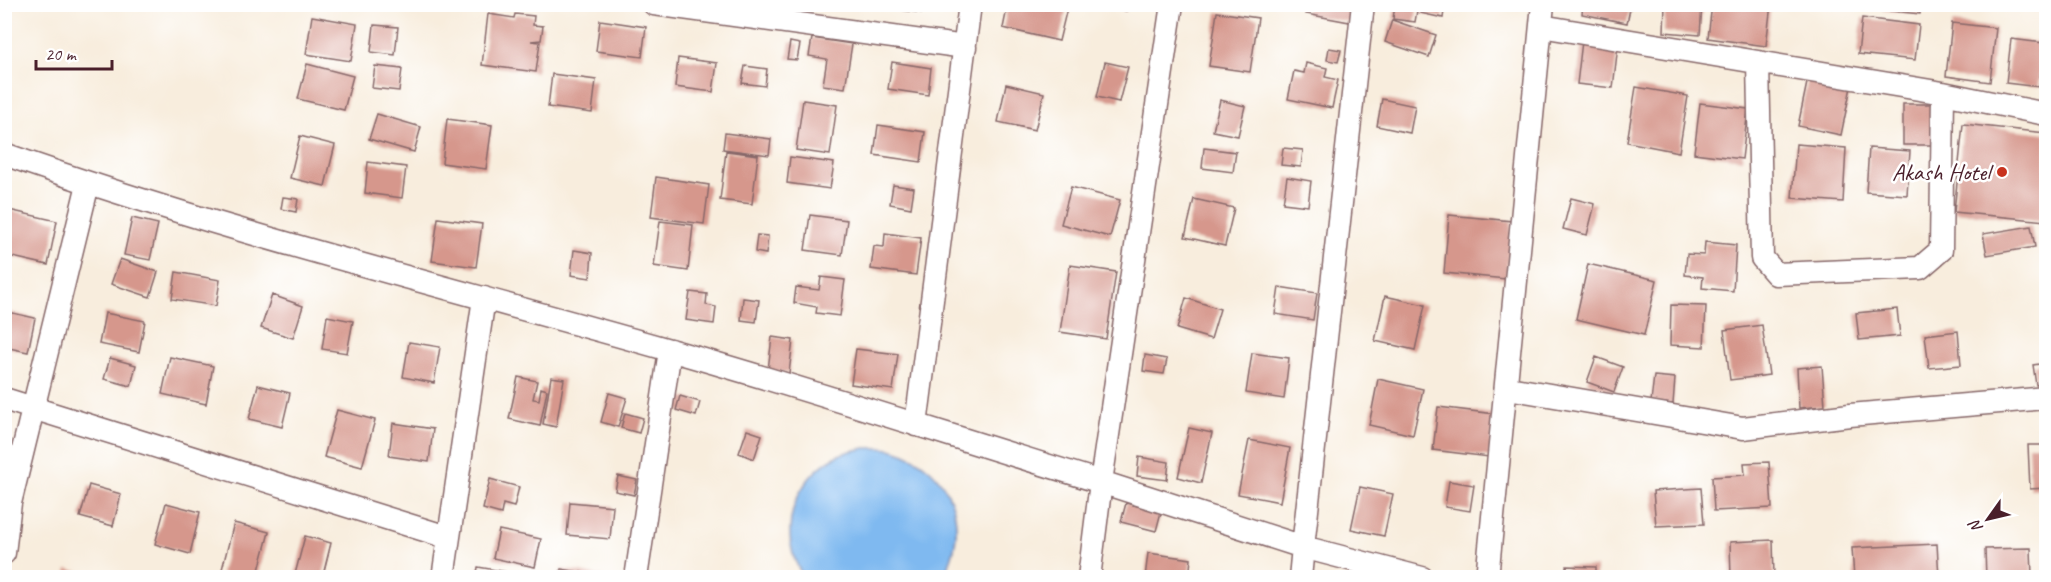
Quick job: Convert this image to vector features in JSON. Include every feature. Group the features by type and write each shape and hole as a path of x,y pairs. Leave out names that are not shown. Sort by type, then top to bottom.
{"street":[{"path":"654,4 965,47"},
{"path":"916,426 970,4"},
{"path":"1089,578 1101,482 1172,4"},
{"path":"1300,578 1363,4"},
{"path":"1488,578 1542,15 1758,62 1943,93 2046,114"},
{"path":"1758,62 1762,258 1776,274 1920,268 1941,250 1943,93"},
{"path":"4,154 88,184 419,282 670,350 1101,482 1303,547 1422,578"},
{"path":"4,553 10,503 88,184"},
{"path":"443,578 447,537 484,298"},
{"path":"636,578 670,350"},
{"path":"1508,388 1743,428 1850,415 2046,398"},
{"path":"4,399 447,537"}],"water":[{"path":"866,448 891,449 914,458 943,484 956,519 956,538 952,558 943,577 804,577 795,561 790,526 793,509 800,492 810,477 823,465 842,454"}],"building":[{"path":"894,4 925,4 924,13 893,9"},
{"path":"1008,4 1068,4 1059,41 1003,28"},
{"path":"1102,4 1128,4 1126,11"},
{"path":"1307,4 1358,4 1355,23 1306,14"},
{"path":"1421,4 1445,4 1443,18 1420,13"},
{"path":"1583,4 1631,4 1627,23 1582,14"},
{"path":"1665,4 1702,4 1700,35 1664,32"},
{"path":"1712,4 1771,4 1766,46 1708,38"},
{"path":"1883,4 1921,4 1920,14 1882,10"},
{"path":"1395,5 1418,5 1415,22 1393,19"},
{"path":"1217,12 1258,18 1250,72 1209,66"},
{"path":"488,14 514,18 515,14 534,16 533,25 543,26 541,40 531,41 540,42 536,72 482,65"},
{"path":"312,16 357,24 351,61 306,54"},
{"path":"1862,18 1919,25 1915,60 1858,54"},
{"path":"600,20 646,27 642,57 596,51"},
{"path":"1392,20 1436,35 1429,57 1385,42"},
{"path":"1952,23 1996,28 1990,82 1946,76"},
{"path":"374,25 398,27 395,55 371,52"},
{"path":"812,38 852,44 845,88 823,85 827,59 809,56"},
{"path":"2011,39 2044,43 2039,87 2006,83"},
{"path":"1582,41 1618,45 1613,88 1577,84"},
{"path":"790,42 800,44 797,60 787,59"},
{"path":"1329,48 1341,50 1338,62 1327,60"},
{"path":"678,58 717,63 713,92 675,87"},
{"path":"892,62 931,68 928,95 888,89"},
{"path":"1105,62 1128,67 1119,102 1097,97"},
{"path":"1306,63 1327,68 1325,77 1338,80 1332,108 1288,99 1294,71 1304,73"},
{"path":"307,64 353,76 344,110 298,99"},
{"path":"375,66 402,69 399,91 372,88"},
{"path":"745,66 767,69 765,86 742,83"},
{"path":"1809,73 1852,82 1841,135 1798,126"},
{"path":"552,74 596,80 592,113 548,107"},
{"path":"1006,84 1044,93 1035,130 998,122"},
{"path":"1636,87 1688,96 1679,152 1627,142"},
{"path":"1382,99 1415,106 1410,133 1377,126"},
{"path":"803,100 837,105 830,155 796,150"},
{"path":"1220,100 1245,106 1238,136 1213,131"},
{"path":"1700,103 1748,109 1742,159 1694,153"},
{"path":"1903,104 1935,104 1935,145 1903,145"},
{"path":"377,114 421,127 414,152 369,139"},
{"path":"447,119 492,125 486,169 442,163"},
{"name":"Akash Hotel","path":"1963,124 2046,133 2046,221 1954,212"},
{"path":"878,125 925,132 921,162 874,155"},
{"path":"725,133 771,139 769,155 723,149"},
{"path":"300,136 335,145 325,186 290,178"},
{"path":"1796,144 1846,148 1843,202 1792,198"},
{"path":"1204,148 1236,152 1233,172 1202,168"},
{"path":"1283,148 1303,150 1301,167 1281,165"},
{"path":"1869,148 1910,151 1907,195 1866,192"},
{"path":"726,151 758,155 752,204 720,200"},
{"path":"790,157 834,163 830,189 787,183"},
{"path":"368,162 406,167 402,198 365,193"},
{"path":"656,177 709,185 704,224 651,217"},
{"path":"1287,177 1311,181 1308,206 1283,203"},
{"path":"893,185 914,188 911,208 890,204"},
{"path":"1071,187 1120,200 1110,237 1061,224"},
{"path":"283,197 298,199 296,212 281,209"},
{"path":"1571,198 1595,204 1587,235 1563,229"},
{"path":"1194,199 1234,208 1225,246 1185,237"},
{"path":"9,210 57,221 48,265 4,255 4,231"},
{"path":"810,215 847,220 842,255 805,250"},
{"path":"1449,215 1512,221 1506,279 1444,273"},
{"path":"132,218 158,224 150,260 124,255"},
{"path":"438,218 482,224 476,267 432,261"},
{"path":"660,221 693,225 688,271 654,266"},
{"path":"2031,226 2035,247 1987,255 1983,234"},
{"path":"885,233 921,238 916,275 871,269 874,246 884,247"},
{"path":"757,235 768,236 766,254 755,252"},
{"path":"1705,242 1736,245 1733,291 1702,288 1703,277 1685,275 1687,254 1704,255"},
{"path":"574,250 592,253 590,278 571,275"},
{"path":"120,259 158,272 150,297 111,284"},
{"path":"1588,264 1657,280 1644,335 1576,319"},
{"path":"1070,265 1116,272 1106,339 1060,332"},
{"path":"176,272 220,280 216,306 172,299"},
{"path":"821,277 845,280 840,316 816,313 817,307 794,303 796,287 819,290"},
{"path":"1279,287 1317,293 1313,320 1275,314"},
{"path":"690,292 707,294 706,305 716,307 714,324 686,320"},
{"path":"272,295 303,306 293,338 261,328"},
{"path":"1385,296 1425,305 1415,350 1375,341"},
{"path":"743,298 759,300 756,322 741,320"},
{"path":"1186,298 1220,309 1211,339 1177,329"},
{"path":"1671,305 1706,306 1704,347 1670,345"},
{"path":"1897,309 1900,336 1859,340 1856,313"},
{"path":"4,311 35,318 28,352 4,347"},
{"path":"105,313 145,321 139,352 99,344"},
{"path":"327,316 353,321 347,353 322,349"},
{"path":"1762,325 1769,375 1730,380 1724,330"},
{"path":"1958,331 1961,365 1929,368 1925,335"},
{"path":"772,337 793,340 789,373 768,370"},
{"path":"409,342 440,347 434,383 403,377"},
{"path":"856,349 898,354 893,390 851,384"},
{"path":"1252,353 1289,358 1284,399 1246,393"},
{"path":"1145,355 1167,359 1164,374 1143,371"},
{"path":"170,357 213,366 206,404 162,394"},
{"path":"1596,357 1623,367 1614,392 1587,382"},
{"path":"110,358 136,365 131,386 104,379"},
{"path":"2046,363 2046,384 2036,385 2033,365"},
{"path":"1822,366 1825,406 1799,408 1797,368"},
{"path":"1654,376 1675,378 1673,404 1651,402"},
{"path":"518,377 537,381 533,399 539,400 541,388 547,390 540,426 509,419"},
{"path":"551,377 564,379 556,427 543,424"},
{"path":"1378,379 1423,389 1413,435 1369,425"},
{"path":"258,385 290,393 282,427 249,419"},
{"path":"609,393 627,398 618,427 601,422"},
{"path":"680,396 700,402 696,416 676,410"},
{"path":"1438,407 1495,414 1489,457 1433,450"},
{"path":"337,410 375,420 362,467 324,457"},
{"path":"625,413 643,418 639,433 621,428"},
{"path":"393,423 433,429 429,462 389,456"},
{"path":"1189,428 1212,433 1201,483 1178,477"},
{"path":"747,430 762,435 754,459 739,453"},
{"path":"1249,440 1290,448 1280,502 1238,494"},
{"path":"2028,445 2046,445 2046,488 2030,489"},
{"path":"1139,457 1169,462 1167,480 1137,476"},
{"path":"1769,462 1772,508 1714,511 1712,477 1745,475 1744,463"},
{"path":"618,476 637,480 634,495 615,491"},
{"path":"490,479 519,487 514,507 503,504 501,514 483,509"},
{"path":"1449,481 1474,485 1470,511 1445,507"},
{"path":"89,485 121,494 113,526 80,517"},
{"path":"1360,487 1393,494 1384,536 1351,529"},
{"path":"1701,488 1704,524 1656,526 1653,491"},
{"path":"570,502 613,506 610,539 567,535"},
{"path":"166,503 200,512 190,554 155,544"},
{"path":"1126,503 1161,512 1156,531 1121,522"},
{"path":"234,523 269,532 257,578 236,578 221,573"},
{"path":"499,530 541,539 535,567 493,558"},
{"path":"305,536 331,543 323,575 329,578 294,578"},
{"path":"1773,540 1774,578 1731,578 1730,542"},
{"path":"1937,544 1939,578 1854,578 1852,548"},
{"path":"2031,548 2032,577 1986,578 1985,549"},
{"path":"1148,553 1191,559 1189,578 1145,578"},
{"path":"1566,566 1596,567 1596,578 1566,578"},
{"path":"478,567 508,572 507,578 476,578"},
{"path":"67,569 91,574 90,578 65,578"},
{"path":"561,569 603,576 603,578 559,578"}],"place":[{"name":"Akash Hotel","path":"2002,172"}]}
